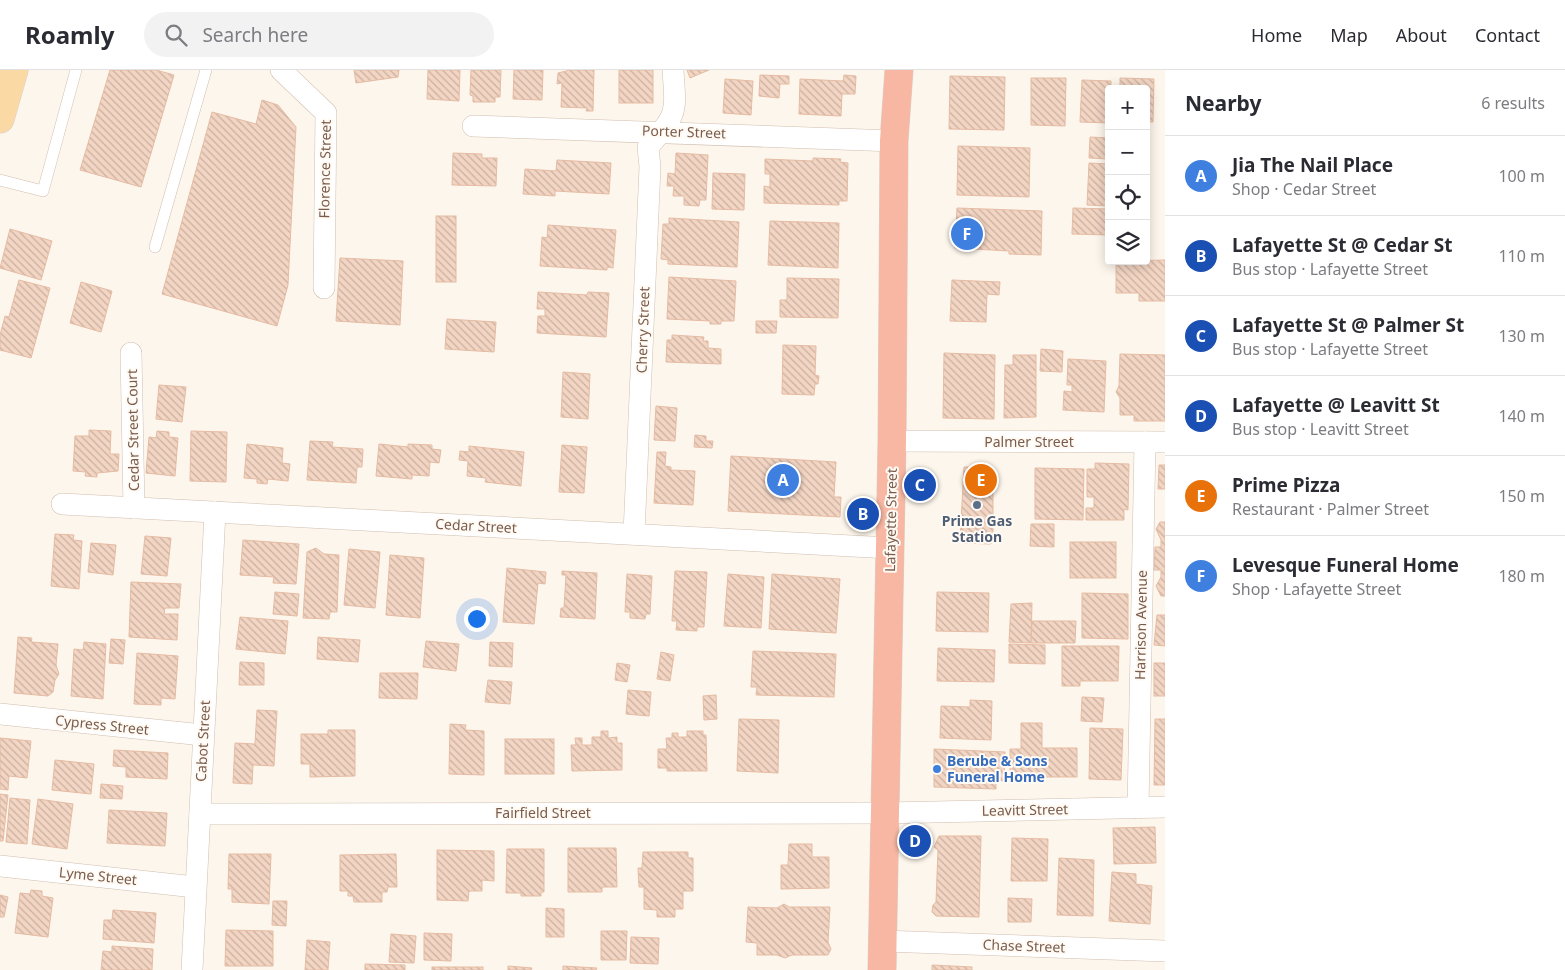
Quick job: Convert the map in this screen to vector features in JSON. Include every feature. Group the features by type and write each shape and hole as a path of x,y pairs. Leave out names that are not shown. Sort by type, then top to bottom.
{"highway":[{"name":"Lafayette Street","path":"882,970 892,441 894,141 899,70"}],"main road":[{"path":"0,119 14,70"}],"street":[{"name":"Florence Street","path":"281,70 326,113 324,288"},
{"name":"Cherry Street","path":"634,534 650,167 648,148 674,116 676,109 673,70"},
{"name":"Porter Street","path":"473,126 663,131 894,141"},
{"name":"Cedar Street Court","path":"132,353 134,508"},
{"name":"Palmer Street","path":"892,441 1155,442"},
{"name":"Harrison Avenue","path":"1138,808 1155,442"},
{"name":"Cedar Street","path":"62,504 890,548"},
{"name":"Cabot Street","path":"192,970 215,512"},
{"name":"Cypress Street","path":"0,714 203,735"},
{"name":"Leavitt Street","path":"885,813 1165,807"},
{"name":"Fairfield Street","path":"200,814 885,813"},
{"name":"Lyme Street","path":"0,866 195,887"},
{"name":"Chase Street","path":"883,941 1165,950"}],"lane":[{"path":"0,180 42,191 76,70"},
{"path":"155,247 206,70"}],"building":[{"path":"110,70 156,70 174,75 141,187 80,170"},
{"path":"354,70 399,70 398,77 356,83"},
{"path":"428,70 460,70 459,101 427,99"},
{"path":"471,70 501,70 500,97 495,97 495,102 473,102 473,96 470,95"},
{"path":"514,70 543,70 542,100 513,99"},
{"path":"570,70 594,70 593,111 586,111 587,108 561,107 562,83 557,84 558,73"},
{"path":"619,70 653,70 653,103 619,103"},
{"path":"687,70 709,70 690,78"},
{"path":"760,75 789,76 789,84 780,84 779,98 759,96"},
{"path":"844,75 856,76 855,94 842,94 841,116 799,114 800,79 843,81"},
{"path":"950,76 1005,77 1004,130 949,129"},
{"path":"1031,78 1066,78 1065,126 1031,125"},
{"path":"1120,78 1154,79 1153,122 1150,122 1150,85 1120,85"},
{"path":"725,79 753,81 751,115 723,113"},
{"path":"1082,80 1111,81 1111,85 1105,85 1105,123 1080,122"},
{"path":"262,100 278,105 296,127 288,285 277,326 162,294 212,112 256,124"},
{"path":"1090,137 1105,138 1105,159 1089,158"},
{"path":"958,146 1030,148 1029,197 957,195"},
{"path":"453,153 482,154 482,158 497,158 496,186 452,185"},
{"path":"676,153 708,155 706,200 700,200 699,206 684,205 684,196 673,196 674,186 667,186 668,173 675,174"},
{"path":"813,158 841,159 840,162 848,163 847,201 839,201 839,205 764,203 764,186 770,187 770,174 765,174 765,159 813,161"},
{"path":"557,160 611,163 609,194 555,191 555,196 523,194 525,169 556,171"},
{"path":"1089,163 1105,164 1105,206 1087,205"},
{"path":"713,173 745,174 744,210 712,209"},
{"path":"957,208 1042,211 1041,255 1009,254 1009,251 955,248"},
{"path":"1073,208 1105,209 1105,235 1072,234"},
{"path":"436,216 456,216 456,282 436,282"},
{"path":"669,218 739,222 737,267 668,264 668,260 661,259 663,224 669,224"},
{"path":"770,221 839,223 838,268 768,265"},
{"path":"548,225 616,230 613,268 607,267 607,270 540,266 542,237 547,238"},
{"path":"10,229 52,241 41,280 0,268"},
{"path":"340,258 403,261 400,325 336,321"},
{"path":"1150,260 1165,260 1165,301 1139,301 1139,293 1116,293 1116,265 1150,265"},
{"path":"669,277 736,281 734,321 721,321 721,324 710,324 710,321 667,319"},
{"path":"787,278 839,279 838,318 780,317 780,300 787,300"},
{"path":"19,280 50,288 31,358 0,350 0,335 5,316 9,317"},
{"path":"952,280 1000,282 999,295 987,294 986,322 950,321"},
{"path":"81,282 112,291 101,332 70,323"},
{"path":"538,292 587,295 588,292 609,293 606,337 537,333 538,316 545,316 545,309 537,309"},
{"path":"447,319 496,322 494,352 445,349"},
{"path":"756,321 777,321 776,333 756,333"},
{"path":"672,335 704,337 703,341 708,341 708,348 721,349 721,364 666,362 667,340 672,340"},
{"path":"783,345 816,346 815,375 819,376 818,384 815,384 814,395 782,394"},
{"path":"1041,349 1063,351 1062,372 1040,371"},
{"path":"944,353 995,355 994,419 943,418"},
{"path":"1120,354 1165,355 1165,421 1134,421 1134,415 1120,415 1120,398 1116,392 1119,386"},
{"path":"1013,355 1036,355 1036,417 1004,418 1005,365 1013,365"},
{"path":"1068,359 1106,361 1104,412 1063,410 1064,391 1072,392 1072,385 1067,385"},
{"path":"563,372 590,374 588,419 561,417"},
{"path":"159,385 186,387 182,422 156,419"},
{"path":"656,406 677,408 675,441 654,440"},
{"path":"89,430 111,431 110,454 119,454 118,471 97,473 97,477 85,476 86,472 73,471 75,436 89,436"},
{"path":"157,431 169,432 169,437 178,438 175,476 146,473 149,437 156,438"},
{"path":"191,431 227,432 226,482 190,481"},
{"path":"695,435 706,436 706,441 713,441 712,448 694,447"},
{"path":"310,441 333,442 332,447 363,449 362,467 357,467 356,483 307,480"},
{"path":"247,444 283,448 282,463 290,464 288,481 268,479 267,484 257,483 257,479 244,478"},
{"path":"379,444 408,447 408,444 432,445 432,449 441,450 439,463 430,462 429,476 412,475 412,479 376,476"},
{"path":"562,445 587,447 584,493 559,492"},
{"path":"469,446 524,452 521,486 485,482 486,478 467,476 468,461 459,460 460,451 469,452"},
{"path":"657,452 666,452 665,466 671,467 671,470 695,471 693,505 654,503"},
{"path":"731,456 836,462 834,497 841,497 840,517 728,511"},
{"path":"1095,463 1129,464 1128,510 1124,509 1124,520 1086,520 1086,508 1094,508 1094,497 1087,497 1087,469 1095,469"},
{"path":"1159,465 1165,465 1165,489 1158,489"},
{"name":"Prime Gas Station","path":"964,467 993,468 993,542 990,544 963,543 960,540"},
{"path":"1035,468 1084,469 1083,520 1035,519"},
{"path":"1160,522 1165,522 1165,596 1161,596 1156,586 1161,577 1161,570 1154,570 1155,547 1161,547 1161,540 1156,529"},
{"path":"1031,524 1054,524 1054,547 1030,546"},
{"path":"55,534 74,535 73,540 82,541 79,589 51,586"},
{"path":"145,536 171,538 167,576 141,574"},
{"path":"243,540 299,544 296,584 273,583 274,577 240,575"},
{"path":"1070,542 1116,542 1116,578 1070,578"},
{"path":"91,543 116,545 113,575 88,572"},
{"path":"316,548 324,554 339,555 337,612 330,612 329,619 303,618 307,552"},
{"path":"349,549 380,552 375,608 344,605"},
{"path":"390,555 424,558 420,618 386,615"},
{"path":"507,568 546,572 545,584 538,583 534,624 503,622"},
{"path":"562,571 597,573 595,619 560,617 561,608 564,608 566,575 562,575"},
{"path":"675,571 707,572 704,627 697,627 697,631 676,630 677,621 672,621"},
{"path":"627,574 652,576 650,614 646,614 645,619 630,618 630,612 625,612"},
{"path":"728,574 764,577 761,628 724,626"},
{"path":"772,574 840,579 836,633 769,629"},
{"path":"131,582 181,584 179,608 165,608 164,614 178,614 177,640 129,637"},
{"path":"275,592 299,594 297,616 273,614"},
{"path":"937,592 989,593 988,632 936,631"},
{"path":"1082,593 1128,594 1128,639 1082,638"},
{"path":"1032,603 1031,643 1009,642 1011,604"},
{"path":"1157,615 1165,615 1165,646 1154,645"},
{"path":"240,617 288,621 285,654 236,649"},
{"path":"1032,621 1076,621 1075,643 1031,643"},
{"path":"18,637 32,638 31,642 58,644 56,665 59,674 55,680 53,692 48,696 14,693"},
{"path":"318,637 360,640 358,662 317,659"},
{"path":"111,639 125,640 123,664 109,663"},
{"path":"426,641 459,644 456,671 423,667"},
{"path":"84,642 106,644 103,699 71,696 74,649 83,650"},
{"path":"490,642 513,643 512,667 489,666"},
{"path":"1009,644 1045,645 1045,664 1009,663"},
{"path":"1062,646 1119,646 1118,681 1080,681 1080,686 1062,686"},
{"path":"938,648 995,650 994,682 937,681"},
{"path":"753,651 836,654 834,697 756,695 757,687 751,687"},
{"path":"661,652 674,655 670,681 657,679"},
{"path":"137,653 178,656 175,699 161,698 161,705 134,704"},
{"path":"240,662 264,663 264,685 239,685"},
{"path":"617,663 630,665 627,682 615,680"},
{"path":"1154,663 1165,663 1165,696 1154,696"},
{"path":"380,673 418,673 417,699 379,698"},
{"path":"488,680 512,682 510,704 485,702"},
{"path":"628,690 651,692 649,716 626,714"},
{"path":"716,695 717,719 704,720 703,696"},
{"path":"1082,697 1104,698 1102,722 1081,721"},
{"path":"970,700 992,701 991,740 940,738 941,706 970,707"},
{"path":"257,710 277,711 274,766 253,765 252,784 233,783 235,743 255,744"},
{"path":"739,719 779,720 778,773 737,771"},
{"path":"1155,719 1165,719 1165,785 1154,785"},
{"path":"1021,723 1042,723 1042,748 1077,748 1077,777 1010,777 1010,749 1021,749"},
{"path":"450,724 466,725 465,730 484,731 484,775 449,774"},
{"path":"1090,728 1123,729 1121,780 1089,779"},
{"path":"328,730 355,730 355,776 310,777 310,764 301,764 301,734 328,734"},
{"path":"601,731 608,731 608,738 617,737 617,743 622,743 622,770 572,771 571,745 576,745 575,738 582,738 582,745 592,745 592,737 601,737"},
{"path":"687,731 703,731 703,735 706,735 707,771 667,771 667,768 658,768 658,749 667,749 666,738 672,738 672,733 678,733 678,737 687,737"},
{"path":"0,738 31,741 27,778 9,776 8,790 0,789"},
{"path":"505,739 554,739 554,774 505,774"},
{"path":"934,749 1005,752 1004,781 996,780 996,789 934,787"},
{"path":"114,750 168,753 167,779 126,777 126,767 113,766"},
{"path":"55,760 94,764 91,794 52,790"},
{"path":"101,784 123,786 122,799 100,798"},
{"path":"0,794 8,795 3,841 0,841"},
{"path":"10,798 30,800 27,844 6,842"},
{"path":"38,799 73,804 67,849 32,844"},
{"path":"109,810 167,813 165,846 107,843"},
{"path":"1155,827 1156,863 1114,864 1113,828"},
{"path":"939,836 981,836 979,917 936,916 932,912 933,905 936,902 938,850 934,847"},
{"path":"1012,838 1048,839 1047,881 1011,881"},
{"path":"789,844 812,844 812,857 829,857 829,888 781,889 781,865 788,865"},
{"path":"568,848 616,848 617,887 602,887 602,892 568,892"},
{"path":"507,849 544,849 544,892 541,892 541,896 521,896 521,893 506,893"},
{"path":"437,850 494,851 494,881 482,880 482,891 469,891 468,901 437,900"},
{"path":"643,852 688,852 688,858 693,858 693,891 683,891 683,909 675,909 675,917 657,917 657,910 644,909 644,887 639,887 638,868 642,868"},
{"path":"229,854 271,854 269,904 232,902 232,889 228,889"},
{"path":"396,854 397,887 388,887 387,892 382,892 382,902 354,902 353,896 348,896 348,891 340,891 340,855"},
{"path":"1059,858 1094,860 1093,916 1057,915"},
{"path":"1112,872 1136,874 1136,884 1152,886 1150,924 1109,921"},
{"path":"31,890 42,891 42,896 53,898 48,937 15,933 20,893 30,894"},
{"path":"0,895 8,897 4,917 0,917"},
{"path":"1008,898 1032,899 1031,922 1008,922"},
{"path":"273,901 287,901 286,926 272,925"},
{"path":"784,904 789,907 830,907 828,942 831,949 828,955 792,955 785,958 777,955 757,955 757,943 746,942 748,907 777,908"},
{"path":"546,908 564,909 564,937 546,937"},
{"path":"113,910 156,913 154,943 103,939 104,920 112,920"},
{"path":"226,930 273,931 273,966 225,966"},
{"path":"601,931 627,931 626,960 601,960"},
{"path":"424,933 452,934 451,961 424,960"},
{"path":"391,934 416,936 414,963 389,962"},
{"path":"631,937 659,938 658,964 630,963"},
{"path":"307,940 330,942 328,970 305,970"},
{"path":"112,946 153,949 152,970 101,970 103,951 112,952"},
{"path":"365,964 405,965 405,970 365,970"},
{"path":"932,965 972,967 972,970 932,970"},
{"path":"508,966 532,968 531,970 508,970"},
{"path":"563,966 597,968 596,970 563,970"},
{"path":"432,967 483,967 483,970 432,970"}],"place":[{"name":"Levesque Funeral Home","path":"967,234"},
{"name":"Jia The Nail Place","path":"783,480"},
{"name":"Prime Pizza","path":"981,480"},
{"name":"Lafayette St @ Palmer St","path":"920,485"},
{"name":"Prime Gas Station","path":"977,505"},
{"name":"Lafayette St @ Cedar St","path":"863,514"},
{"name":"Berube & Sons Funeral Home","path":"937,769"},
{"name":"Lafayette @ Leavitt St","path":"915,841"}]}
